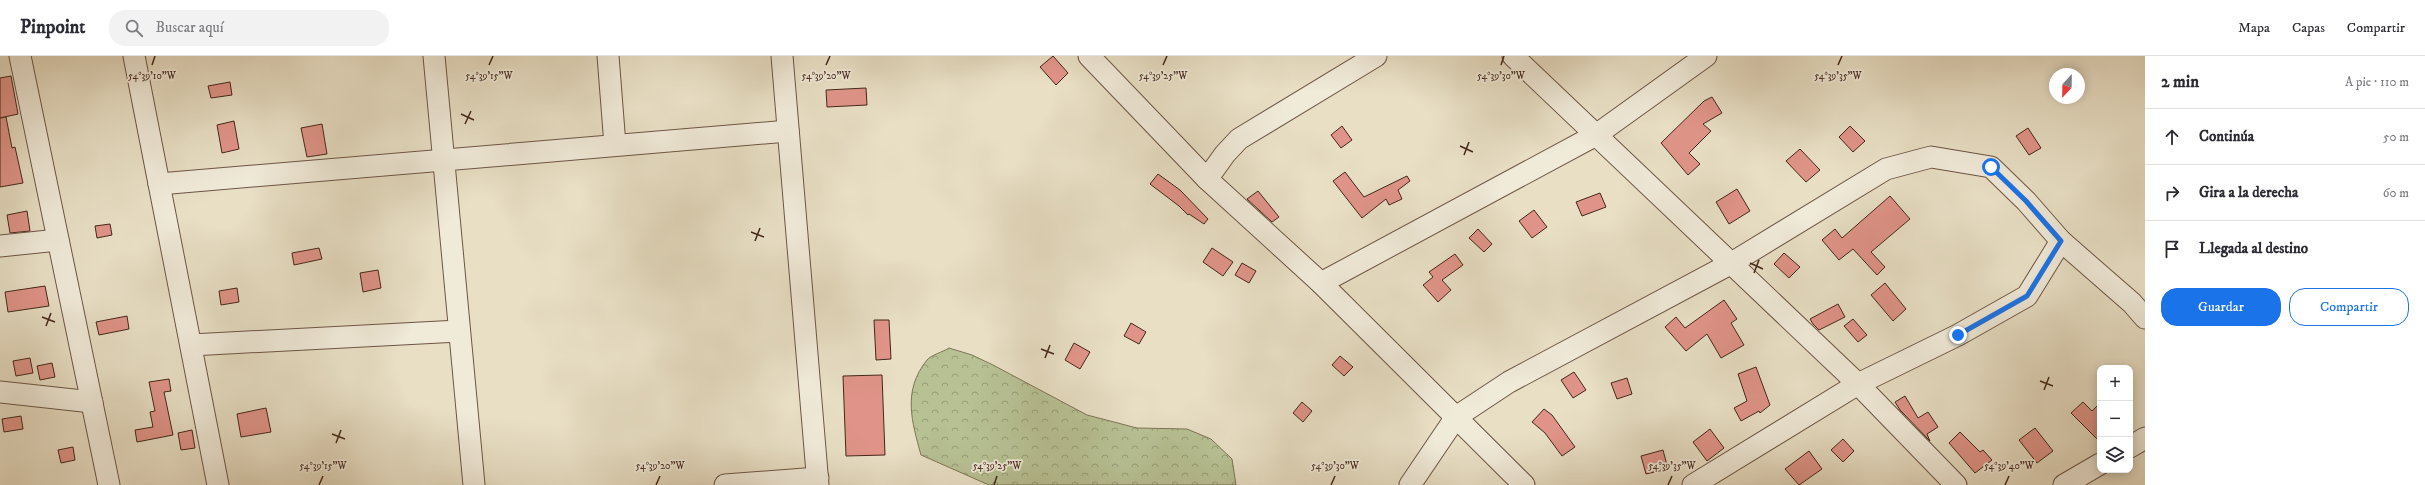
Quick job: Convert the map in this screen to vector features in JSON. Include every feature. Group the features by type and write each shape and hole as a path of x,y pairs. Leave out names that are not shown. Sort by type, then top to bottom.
{"street":[{"path":"20,56 109,485"},
{"path":"134,56 218,485"},
{"path":"434,56 474,485"},
{"path":"608,56 615,145"},
{"path":"725,485 818,482 782,56"},
{"path":"1089,56 1207,179 1321,283 1524,485"},
{"path":"1207,179 1225,154 1239,139 1376,56"},
{"path":"1321,283 1596,135 1706,56"},
{"path":"1526,60 1596,135 1858,384 1956,485"},
{"path":"159,184 788,131"},
{"path":"1410,485 1456,417 1509,382 1730,264 1886,169 1930,157 1991,167 2026,201 2061,241 2132,303 2145,318"},
{"path":"0,246 58,240"},
{"path":"1694,485 1858,384 1958,335 2027,296 2061,241"},
{"path":"191,345 459,331"},
{"path":"0,392 92,402"},
{"path":"2133,445 2145,438"},
{"path":"2064,485 2097,466"}],"green space":[{"path":"949,348 972,355 993,365 1087,415 1137,428 1187,429 1211,439 1232,459 1236,485 989,485 921,455 912,419 911,407 914,383 927,360"}],"building":[{"path":"1053,56 1068,73 1056,85 1040,67"},
{"path":"11,76 18,114 0,118 0,78"},
{"path":"230,82 232,95 211,98 208,86"},
{"path":"866,88 867,105 827,107 826,90"},
{"path":"1712,97 1722,113 1703,124 1711,131 1689,153 1700,164 1688,175 1661,143 1704,101"},
{"path":"6,117 12,148 15,147 23,183 0,187 0,118"},
{"path":"234,121 239,149 222,153 217,125"},
{"path":"322,124 327,154 307,157 301,128"},
{"path":"1342,126 1352,140 1341,148 1331,135"},
{"path":"1850,126 1865,141 1853,152 1839,137"},
{"path":"2028,128 2041,148 2029,155 2016,136"},
{"path":"1800,149 1820,170 1806,182 1786,161"},
{"path":"1345,172 1364,197 1407,176 1410,181 1398,190 1402,199 1389,205 1386,199 1362,218 1333,181"},
{"path":"1158,174 1180,190 1208,219 1204,224 1189,214 1188,215 1179,206 1150,184"},
{"path":"1737,189 1750,211 1729,224 1716,202"},
{"path":"1258,191 1279,217 1272,222 1247,199"},
{"path":"1600,193 1606,207 1582,216 1576,202"},
{"path":"1890,196 1910,219 1871,252 1885,267 1877,275 1853,249 1839,260 1822,240 1835,229 1842,238"},
{"path":"1534,210 1547,227 1532,238 1519,221"},
{"path":"27,211 30,231 10,233 7,215"},
{"path":"110,224 112,235 97,238 95,226"},
{"path":"1478,229 1492,244 1484,252 1469,238"},
{"path":"319,248 322,259 294,265 292,253"},
{"path":"1212,248 1233,262 1223,276 1203,262"},
{"path":"1784,253 1800,267 1789,278 1774,264"},
{"path":"1455,254 1463,265 1442,280 1451,290 1438,302 1423,285 1433,277 1429,272"},
{"path":"1242,263 1256,271 1249,283 1235,275"},
{"path":"378,270 381,288 363,292 360,273"},
{"path":"1885,283 1906,309 1893,321 1871,295"},
{"path":"45,286 49,306 8,312 5,292"},
{"path":"237,288 239,302 221,305 219,291"},
{"path":"1724,300 1737,319 1731,323 1744,345 1721,358 1707,334 1686,351 1665,327 1676,317 1685,328"},
{"path":"1838,304 1845,317 1819,330 1810,319"},
{"path":"127,316 129,329 99,335 96,322"},
{"path":"1853,319 1867,335 1858,342 1844,326"},
{"path":"874,320 889,320 891,359 876,360"},
{"path":"1131,323 1146,332 1139,344 1124,336"},
{"path":"1074,343 1090,352 1080,369 1065,360"},
{"path":"1340,356 1353,367 1344,376 1332,365"},
{"path":"30,358 33,373 16,376 13,361"},
{"path":"52,363 55,377 40,380 37,366"},
{"path":"1756,367 1770,405 1760,413 1759,411 1741,421 1734,408 1747,401 1738,374"},
{"path":"1574,372 1586,390 1573,398 1561,380"},
{"path":"882,375 885,455 846,456 843,376"},
{"path":"1627,378 1632,394 1617,399 1611,383"},
{"path":"169,379 171,391 164,392 173,435 137,442 135,430 153,427 150,412 155,411 149,382"},
{"path":"1905,396 1918,418 1928,412 1938,427 1927,434 1930,441 1900,410 1895,402"},
{"path":"1302,402 1312,411 1303,422 1293,413"},
{"path":"2083,402 2092,411 2097,406 2097,439 2071,413"},
{"path":"266,408 271,432 241,437 237,414"},
{"path":"1544,409 1552,415 1575,447 1562,456 1545,433 1532,422"},
{"path":"21,416 23,429 4,432 2,419"},
{"path":"2035,428 2053,451 2037,463 2019,440"},
{"path":"1710,429 1724,448 1707,461 1693,442"},
{"path":"192,430 195,448 181,450 178,433"},
{"path":"1960,432 1980,452 1983,450 1992,460 1975,473 1949,443"},
{"path":"1843,439 1854,451 1843,462 1831,450"},
{"path":"73,447 75,460 61,463 58,450"},
{"path":"1663,450 1668,469 1646,474 1641,456"},
{"path":"1809,451 1822,469 1799,485 1785,469"}],"route":[{"path":"1958,335 2027,296 2061,241 2026,201 1991,167"}]}
